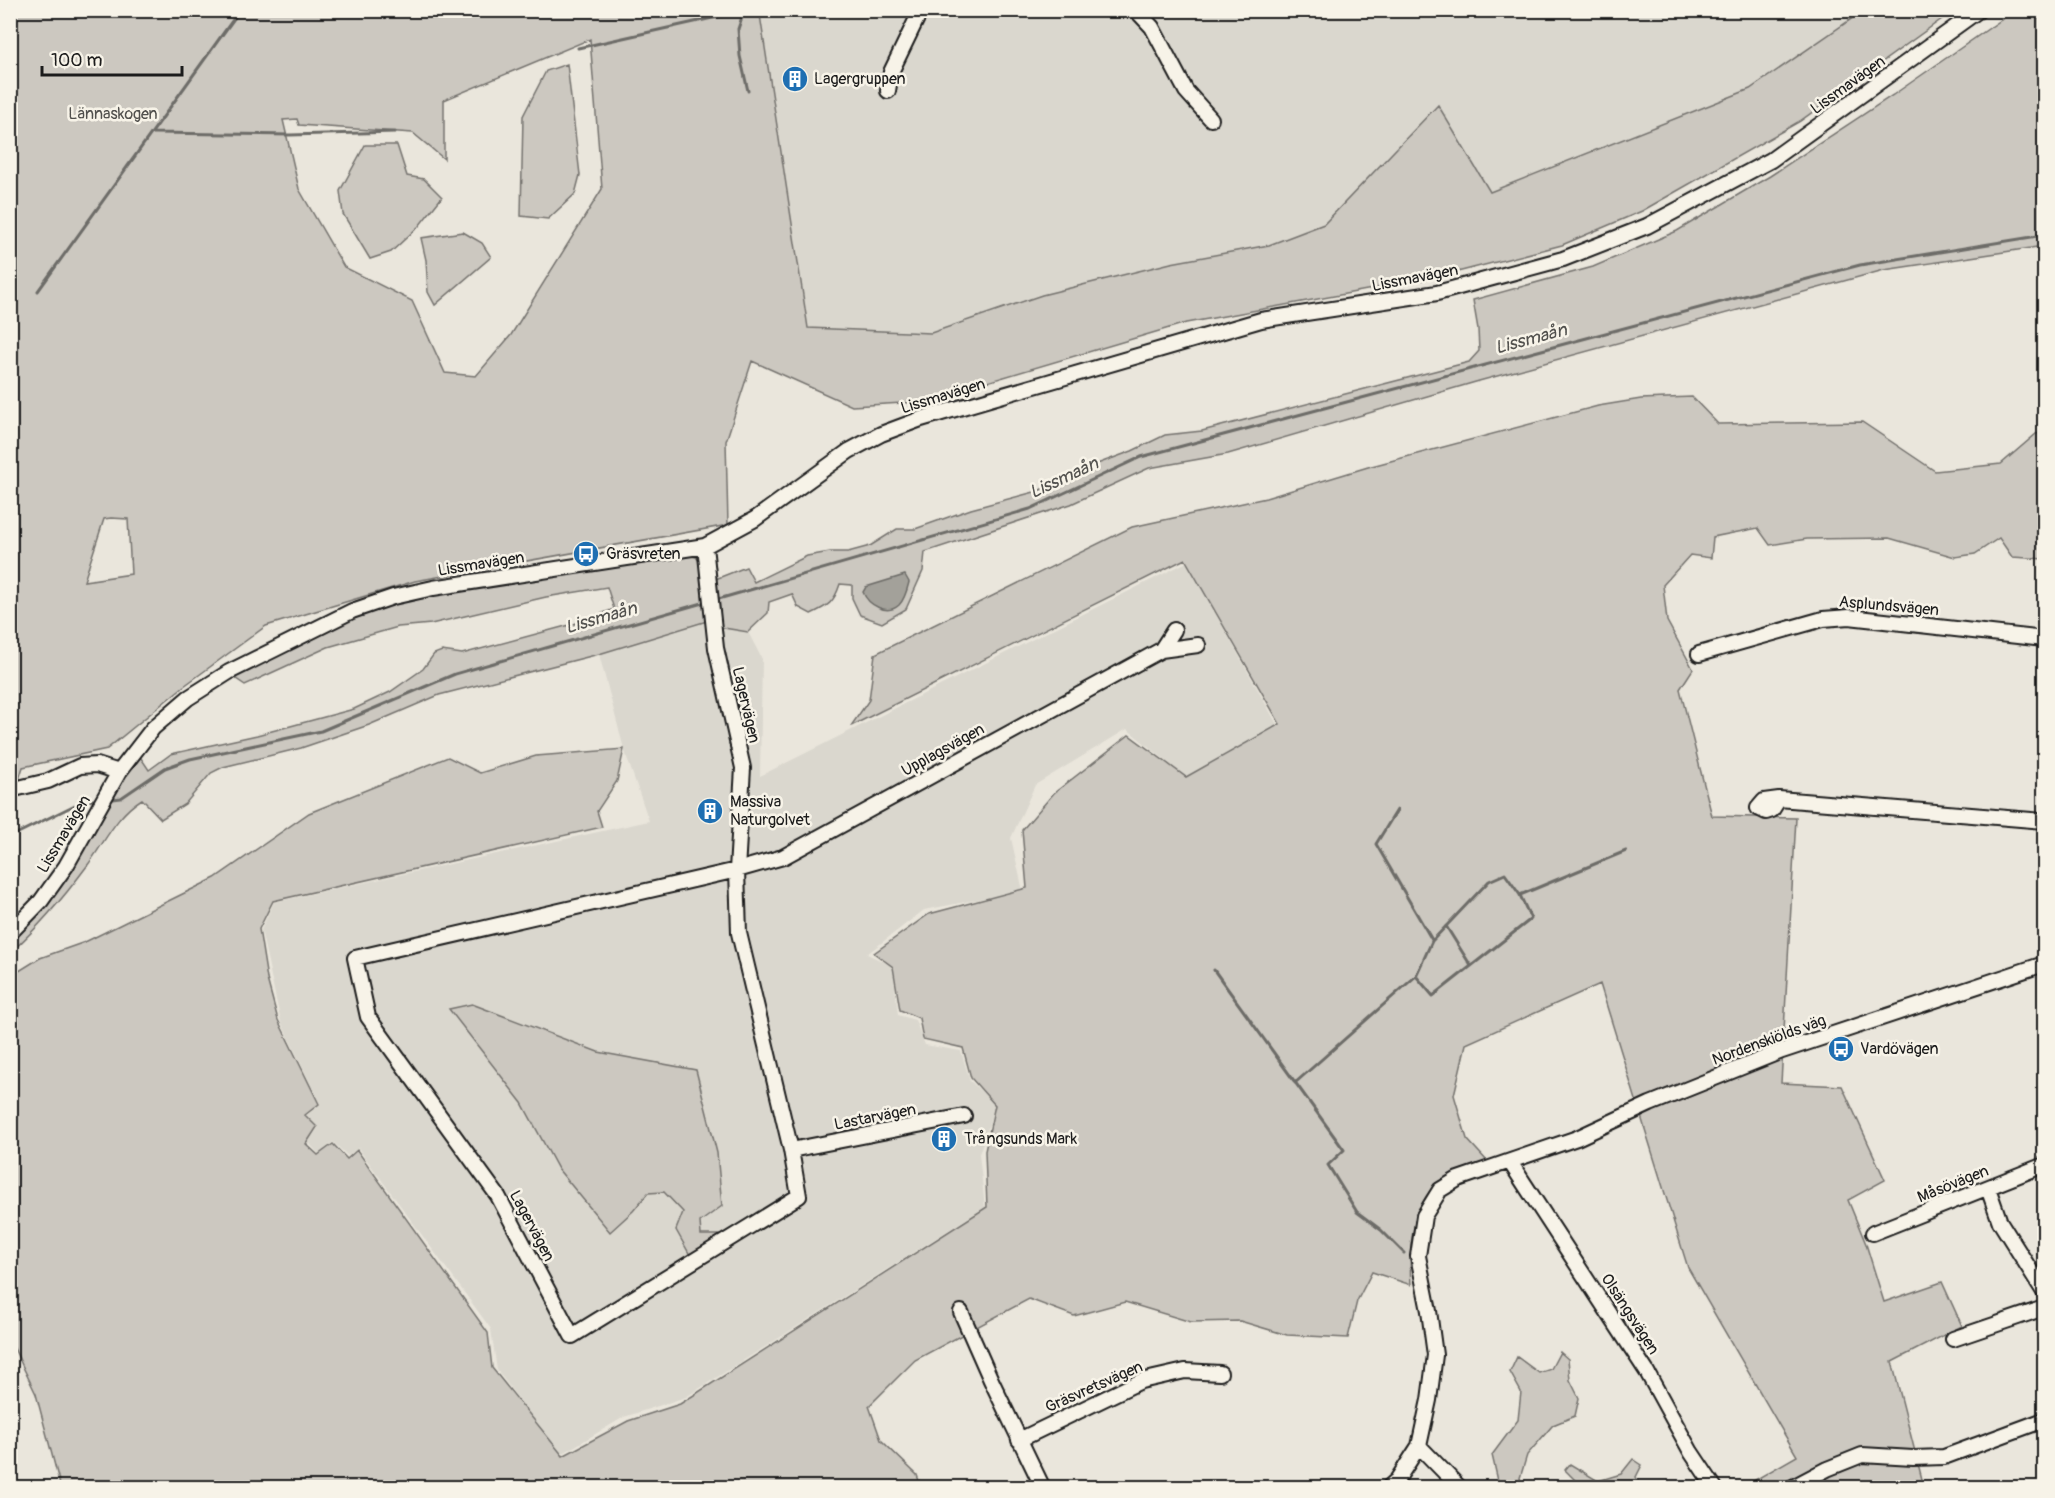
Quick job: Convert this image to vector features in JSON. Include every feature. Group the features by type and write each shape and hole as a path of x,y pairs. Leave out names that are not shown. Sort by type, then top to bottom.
{"street":[{"path":"888,91 891,72 921,10"},
{"path":"1136,10 1152,27 1186,91 1211,119"},
{"name":"Lissmavägen","path":"10,933 41,901 66,866 119,772 153,728 188,698 229,672 352,610 433,588 705,546 754,519 849,451 881,434 921,419 1261,320 1437,292 1552,262 1647,226 1771,160 1979,10"},
{"name":"Lagervägen","path":"705,546 716,648 743,768 737,870 739,933 791,1150 799,1196 572,1336 498,1196 368,1017 355,958 737,870"},
{"name":"Asplundsvägen","path":"1699,654 1835,617 2044,639"},
{"path":"1161,650 1174,630"},
{"path":"1161,650 1198,645"},
{"name":"Upplagsvägen","path":"737,870 783,857 1161,650"},
{"path":"10,790 48,781 80,766 98,765 119,772"},
{"path":"1779,799 2044,821"},
{"name":"Nordenskiölds väg","path":"1419,1446 1429,1400 1435,1355 1430,1311 1418,1256 1424,1216 1440,1190 1458,1179 1577,1138 1650,1104 1782,1051 2044,964"},
{"name":"Lastarvägen","path":"791,1150 964,1116"},
{"name":"Olsängsvägen","path":"1510,1162 1647,1372 1691,1452 1715,1488"},
{"name":"Måsövägen","path":"1873,1233 2044,1165"},
{"path":"1988,1188 2000,1222 2044,1292"},
{"path":"1953,1339 2044,1308"},
{"path":"961,1312 1043,1488"},
{"name":"Gräsvretsvägen","path":"1019,1440 1141,1381 1185,1371 1220,1373"},
{"path":"1791,1488 1827,1469 1862,1455 1944,1457 2044,1420"},
{"path":"1388,1488 1397,1480 1419,1446 1460,1488"}],"shaded area":[{"path":"764,10 1863,11 1750,89 1490,192 1437,105 1324,224 1269,245 1171,263 1042,295 932,333 808,328 760,14"},
{"path":"1187,562 1278,726 1186,777 1127,729 1035,785 1011,838 1023,891 924,910 867,954 893,966 898,1015 915,1020 925,1045 961,1051 970,1081 996,1104 979,1154 985,1207 686,1397 624,1417 560,1455 497,1370 491,1329 358,1148 348,1156 333,1142 319,1154 308,1142 318,1128 307,1115 320,1104 281,1022 261,930 274,902 649,821 624,749 599,654 707,621 718,627 748,632 762,659 760,776","holes":["472,1004 598,1052 695,1070 701,1236 718,1235 689,1254 683,1212 664,1192 648,1193 611,1232 558,1169 522,1103 450,1009"]},
{"path":"905,575 909,582 907,591 901,603 894,608 878,607 865,597 863,592 866,587"}],"green space":[{"name":"Lännaskogen","path":"10,11 764,11 760,15 808,328 931,333 1042,295 1171,263 1269,245 1324,224 1438,105 1490,192 1750,89 1863,11 1953,11 1800,121 1642,211 1562,245 1438,277 1186,323 920,402 852,406 752,361 726,441 728,525 415,581 266,626 184,686 107,749 23,767 11,804","holes":["590,39 602,189 511,335 476,376 445,373 412,301 344,267 299,189 283,120 297,119 299,125 413,133 444,159 444,100","104,519 128,519 131,574 84,581"]},
{"path":"2014,11 2044,11 2044,246 1884,270 1479,381 1228,454 1149,468 1071,504 925,552 923,571 906,609 882,623 860,615 852,598 852,585 840,584 830,603 811,614 798,607 792,594 769,602 768,613 748,632 718,627 713,580 746,567 754,582 807,556 848,552 870,546 897,529 915,529 971,509 1038,491 1165,435 1202,431 1469,362 1479,351 1473,300 1593,267 1677,231 1770,176 1893,95"},
{"path":"567,64 580,175 575,194 548,219 521,216 523,116 546,71"},
{"path":"365,145 397,145 407,176 424,179 442,197 419,226 391,252 370,259 343,214 340,191"},
{"path":"463,232 482,243 491,257 435,305 428,292 426,260 421,238"},
{"path":"1692,397 1718,424 1862,422 1935,471 2001,464 2036,434 2044,432 2044,559 2012,557 1999,538 1975,554 1955,557 1889,538 1807,539 1770,545 1758,528 1713,537 1711,558 1690,555 1663,585 1667,621 1693,669 1680,689 1712,816 1796,818 1781,1083 1842,1086 1885,1180 1848,1200 1866,1244 1884,1302 1942,1282 1962,1326 1892,1362 1924,1487 1758,1487 1755,1480 1797,1456 1688,1268 1600,984 1466,1044 1454,1095 1467,1139 1487,1161 1450,1176 1433,1187 1425,1198 1415,1221 1410,1260 1411,1285 1372,1272 1357,1301 1348,1338 1287,1335 1240,1321 1191,1322 1125,1302 1074,1316 1029,1299 915,1360 869,1406 881,1440 917,1475 921,1487 59,1487 36,1394 11,1342 11,973 16,973 40,958 85,942 215,878 309,813 448,757 480,773 536,756 624,749 617,781 597,811 602,827 273,901 259,929 267,979 278,1020 319,1104 305,1115 317,1127 306,1144 318,1155 333,1144 347,1159 357,1150 488,1333 492,1368 563,1456 628,1421 680,1404 987,1207 985,1151 995,1105 971,1078 963,1048 923,1039 919,1018 900,1010 893,967 874,953 929,914 1027,888 1022,830 1054,793 1129,735 1186,777 1280,724 1185,559 851,726 869,700 875,654 1132,527 1266,498 1368,467 1598,406 1641,399"},
{"path":"686,555 696,557 701,563 707,621 599,654 439,695 369,725 301,748 223,767 211,773 185,804 161,819 142,799 118,821 60,900 11,952 10,941 52,895 82,852 105,808 139,755 149,770 171,754 257,735 354,709 390,692 423,669 434,654 442,651 462,654 577,623 614,609 607,587 546,597 431,624 398,627 328,647 245,685 232,676 360,615 384,606 422,597"},
{"path":"472,1004 598,1052 696,1070 717,1153 722,1206 700,1222 701,1235 719,1235 719,1242 690,1255 676,1230 683,1212 664,1192 648,1193 633,1211 610,1232 558,1169 522,1103 449,1009"},
{"path":"1560,1352 1568,1359 1570,1380 1579,1398 1575,1416 1553,1425 1527,1455 1520,1478 1523,1487 1498,1487 1492,1455 1518,1420 1521,1392 1510,1372 1517,1357 1539,1373 1551,1369"},
{"path":"1633,1459 1642,1465 1636,1477 1641,1487 1582,1487 1565,1470 1570,1464 1598,1481 1621,1474"}],"waterway":[{"path":"38,291 240,10"},
{"path":"578,48 744,11 738,29 740,56 748,91"},
{"path":"153,133 290,135 395,132"},
{"name":"Lissmaån","path":"715,600 1030,509 1141,457 1860,265 2044,235"},
{"name":"Lissmaån","path":"113,799 121,798 165,768 190,759 321,731 455,674 706,602"},
{"name":"Lissmaån","path":"10,837 83,801 94,800"},
{"path":"1397,810 1376,844 1432,940"},
{"path":"1416,976 1433,996 1531,919 1520,895 1626,851"},
{"path":"1295,1083 1416,976 1432,941 1489,881 1505,874 1520,895"},
{"path":"1446,926 1471,966"},
{"path":"1214,970 1344,1150 1328,1165 1357,1212 1381,1230 1404,1253"}],"place":[{"name":"Lagergruppen","path":"795,79"},
{"name":"Gräsvreten","path":"586,554"},
{"name":"Massiva Naturgolvet","path":"710,811"},
{"name":"Vardövägen","path":"1841,1049"},
{"name":"Trångsunds Mark","path":"944,1139"}]}
